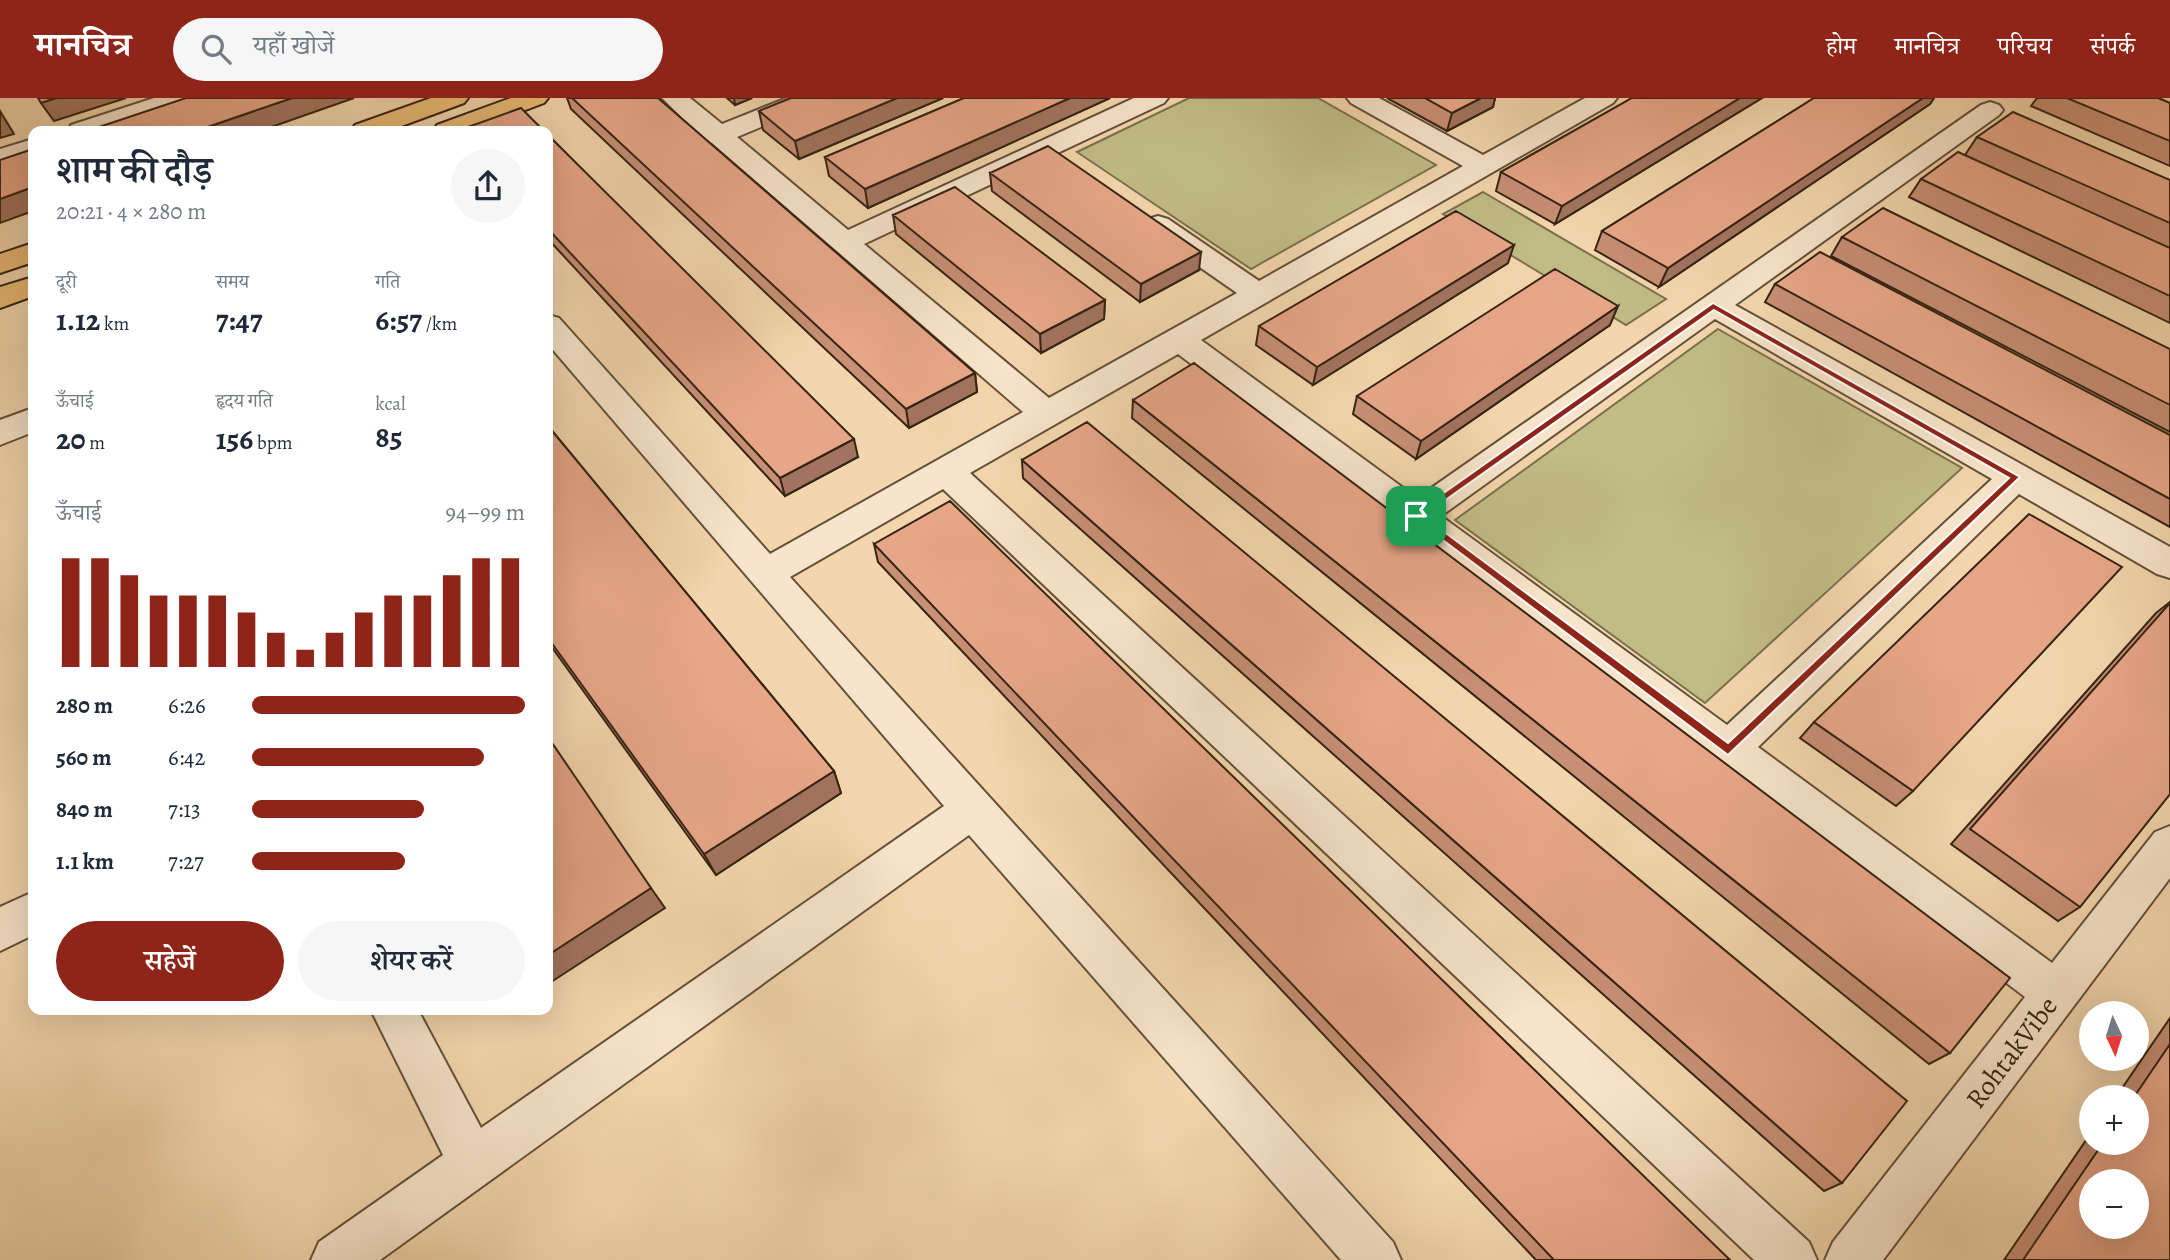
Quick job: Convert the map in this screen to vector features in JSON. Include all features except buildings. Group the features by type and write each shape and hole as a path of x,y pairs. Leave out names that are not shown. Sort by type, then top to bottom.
{"main road":[{"path":"378,126 455,98"},
{"path":"459,126 535,98"},
{"path":"0,264 28,254"},
{"path":"0,298 28,288"}],"street":[{"path":"675,98 716,136 1046,414"},
{"path":"716,136 809,98"},
{"path":"843,243 1058,156 1155,98"},
{"path":"1360,98 1483,166"},
{"path":"767,573 1604,98"},
{"path":"1416,516 1713,306 1875,206 2002,115 1962,98"},
{"path":"94,126 167,100"},
{"path":"0,158 28,149"},
{"path":"1136,209 1258,294"},
{"path":"1713,306 2170,564"},
{"path":"553,331 972,809 1372,1259"},
{"path":"1179,339 2056,993"},
{"path":"0,433 28,421"},
{"path":"946,471 1791,1260"},
{"path":"1728,750 2015,477"},
{"path":"337,1260 972,809"},
{"name":"RohtakVibe","path":"1851,1260 2170,845"},
{"path":"0,930 28,915"},
{"path":"397,1015 473,1163"}],"shaded area":[{"path":"1189,98 1318,98 1436,165 1251,269 1077,152"},
{"path":"1483,192 1666,299 1626,325 1443,214"},
{"path":"1718,329 1962,468 1705,703 1455,520"}],"route":[{"path":"1713,306 2015,477 1728,750 1416,516 1713,306"}]}
